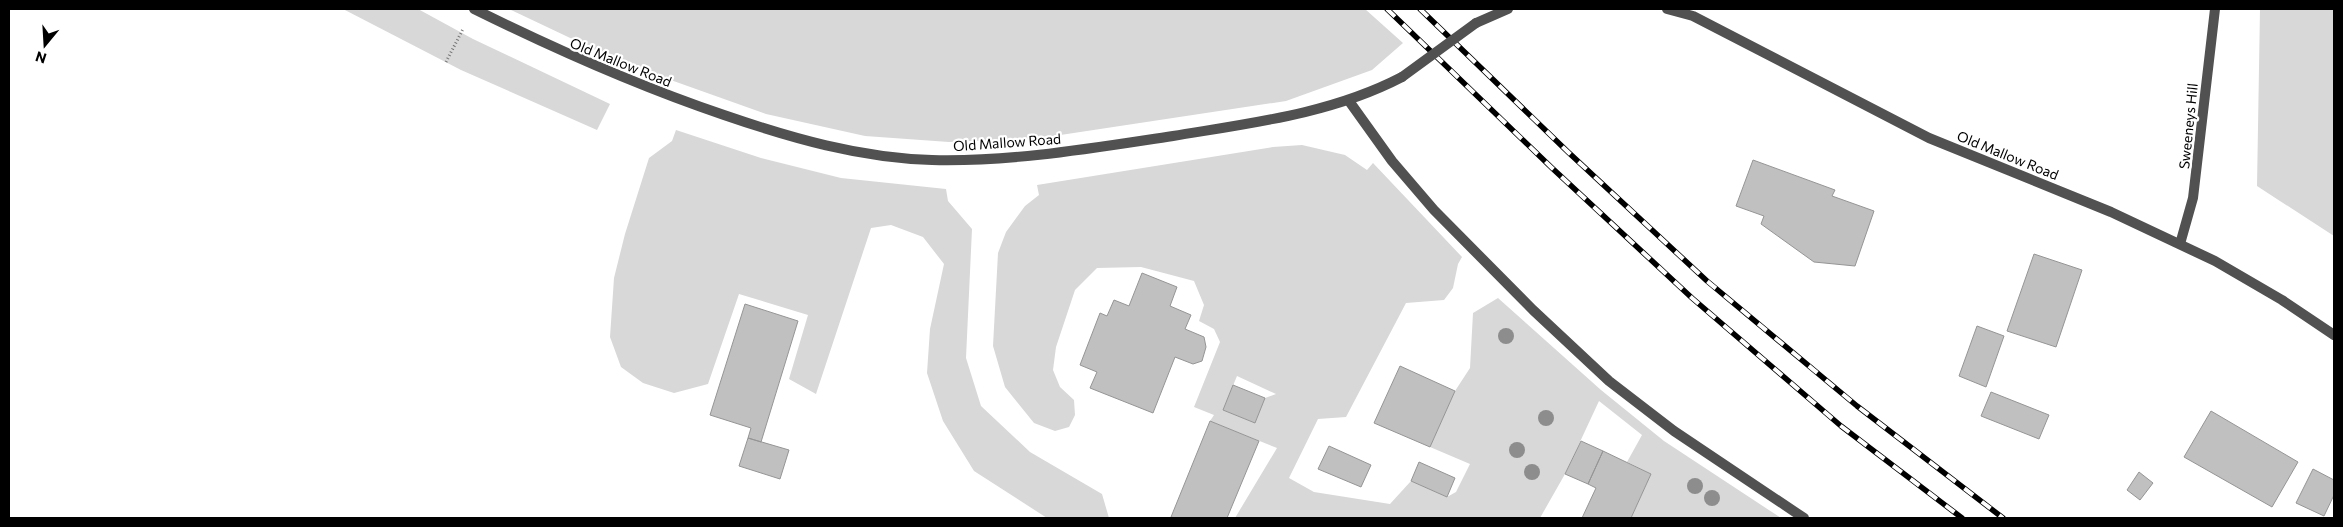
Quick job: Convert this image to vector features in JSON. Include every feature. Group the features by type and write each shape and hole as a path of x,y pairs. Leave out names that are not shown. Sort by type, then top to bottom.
{"street":[{"name":"Old Mallow Road","path":"474,9 554,49 677,100 763,129 848,151 930,160 993,160 1074,151 1267,121 1349,101 1374,92 1402,77 1476,23 1508,9"},
{"name":"Old Mallow Road","path":"1667,9 1693,16 1929,138 2111,212 2180,244 2282,300 2334,334"},
{"name":"Sweeneys Hill","path":"2180,244 2193,198 2215,9"},
{"path":"1349,101 1392,161 1434,210 1533,310 1602,374 1674,431 1804,518"}],"path":[{"path":"446,62 464,26"}],"shaded area":[{"path":"343,9 418,9 473,39 610,104 597,130 461,70"},
{"path":"509,9 1365,9 1403,43 1372,70 1286,101 1034,139 949,142 865,136 766,114 623,63"},
{"path":"2260,9 2334,9 2334,236 2257,186"},
{"path":"676,130 761,158 841,178 946,189 948,201 972,229 966,358 981,406 1030,452 1102,494 1109,518 1047,518 974,471 943,421 927,373 930,329 944,264 923,237 891,225 871,228 816,394 789,379 808,315 739,294 708,384 674,393 643,383 621,367 610,337 614,278 625,234 649,158 672,141"},
{"path":"1302,145 1345,155 1367,170 1373,163 1462,257 1458,264 1453,288 1444,300 1406,303 1346,417 1318,419 1289,478 1314,492 1390,504 1411,481 1447,497 1456,492 1470,464 1430,447 1455,391 1470,368 1473,313 1498,298 1601,390 1664,441 1781,518 1631,518 1651,474 1627,462 1642,435 1599,401 1565,474 1540,518 1235,518 1277,448 1210,421 1214,415 1194,407 1220,342 1214,329 1199,321 1204,305 1194,281 1141,267 1097,268 1075,290 1056,347 1053,370 1060,387 1074,400 1075,415 1069,427 1055,431 1034,423 1005,387 993,346 998,253 1006,232 1025,206 1039,195 1037,185 1273,147","holes":["1237,376 1276,394 1265,398 1255,423 1223,410"]}],"building":[{"path":"1753,160 1835,190 1832,196 1874,211 1855,266 1814,262 1761,224 1764,216 1736,206"},
{"path":"2034,254 2082,270 2056,347 2007,331"},
{"path":"1142,273 1177,287 1170,306 1191,315 1185,329 1204,337 1206,347 1202,361 1193,364 1175,357 1153,413 1090,388 1097,372 1080,365 1100,313 1107,316 1114,300 1129,306"},
{"path":"745,304 798,321 761,442 748,438 751,428 710,415"},
{"path":"1977,326 2004,336 1986,387 1959,376"},
{"path":"1400,366 1455,391 1430,447 1374,423"},
{"path":"1233,385 1265,398 1255,423 1223,410"},
{"path":"1991,392 2049,415 2039,439 1981,416"},
{"path":"2211,411 2298,462 2272,507 2184,457"},
{"path":"1210,421 1259,441 1227,518 1171,517"},
{"path":"748,438 789,450 780,479 739,466"},
{"path":"1581,441 1603,451 1588,484 1565,474"},
{"path":"1329,446 1371,465 1361,487 1318,469"},
{"path":"1603,451 1651,474 1631,518 1582,518 1596,488 1588,484"},
{"path":"1419,462 1455,478 1447,497 1411,481"},
{"path":"2313,469 2334,480 2334,495 2324,516 2296,503"},
{"path":"2139,472 2153,483 2140,500 2127,490"}],"railway":[{"path":"1387,9 1552,168 1692,298 1841,426 1962,518"},
{"path":"1420,9 1568,152 1707,281 1857,406 2003,518"}]}
